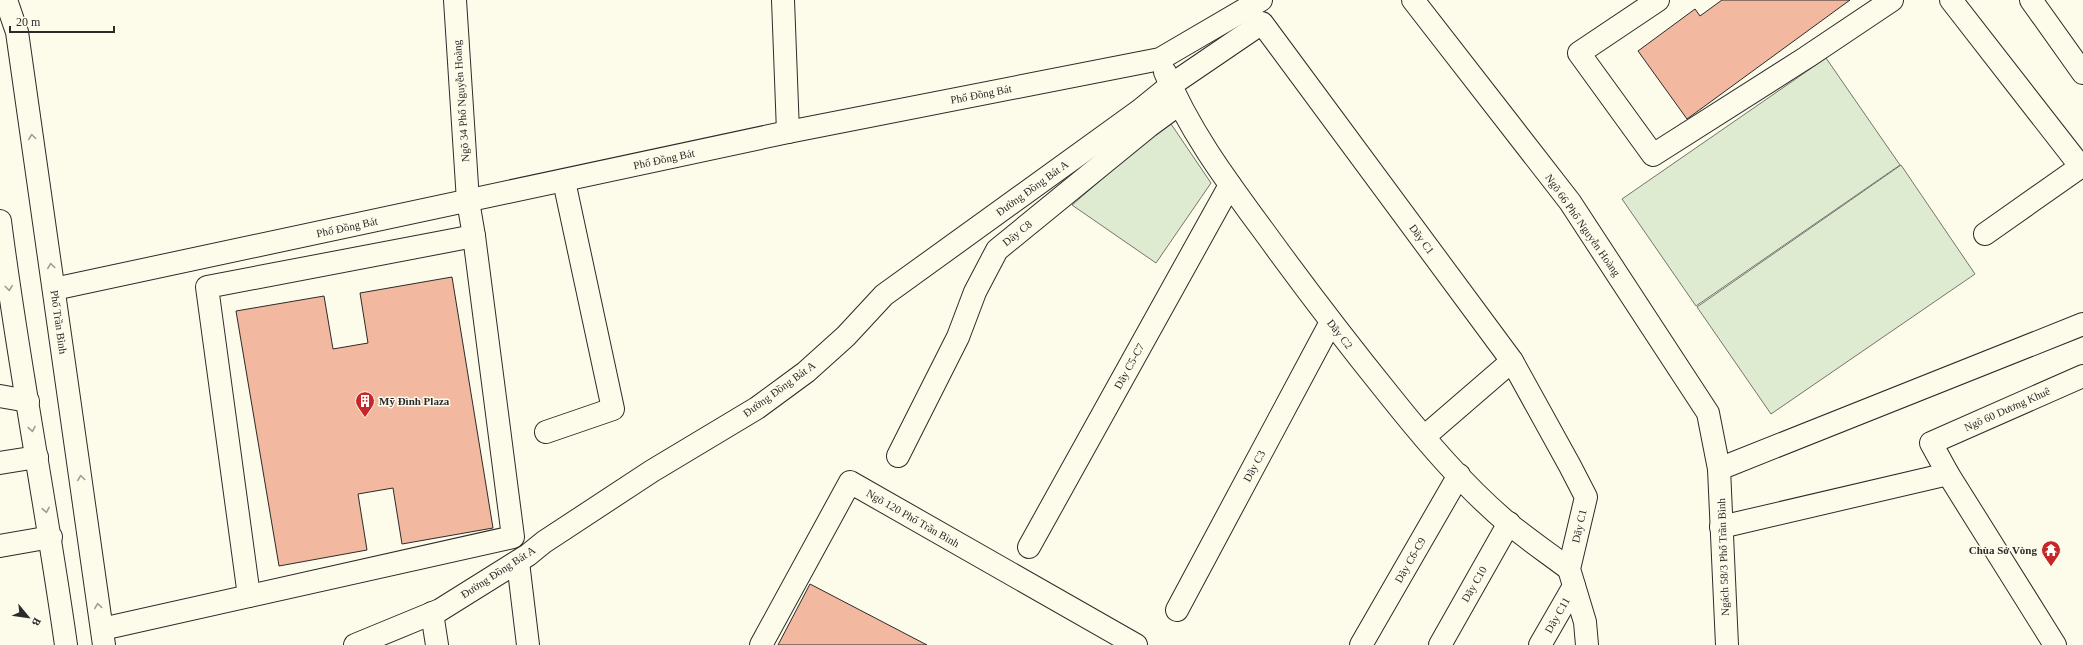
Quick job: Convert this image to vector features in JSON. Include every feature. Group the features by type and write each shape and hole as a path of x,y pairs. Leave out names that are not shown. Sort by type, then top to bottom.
{"street":[{"name":"Phố Trần Bình","path":"6,0 17,32 103,637"},
{"name":"Ngõ 34 Phố Nguyễn Hoàng","path":"249,596 513,537 474,236 468,202 455,0"},
{"path":"783,0 788,132"},
{"name":"Phố Đồng Bát","path":"54,290 788,132 1160,59 1261,0"},
{"name":"Ngõ 66 Phố Nguyễn Hoàng","path":"1414,0 1570,202 1708,413 1719,469"},
{"path":"1658,0 1579,53 1653,155 1807,57 1892,0"},
{"path":"1951,0 2082,166 1985,234"},
{"path":"2031,0 2083,73"},
{"name":"Dãy C1","path":"1175,94 1262,23 1512,361 1586,498 1572,577"},
{"name":"Dãy C2","path":"1160,59 1175,94 1197,136 1230,185 1331,322 1424,437 1459,476 1509,523 1572,577"},
{"name":"Dãy C8","path":"898,456 958,337 975,292 997,250 1149,126 1175,94"},
{"name":"Đường Đồng Bát A","path":"355,645 432,613 518,562 544,542 652,471 757,408 800,376 846,336 884,295 1139,111 1175,94"},
{"path":"546,432 613,409 564,181"},
{"name":"Dãy C5-C7","path":"1028,547 1230,185"},
{"path":"0,221 10,300 51,537 66,645"},
{"path":"103,637 249,596 207,287 474,236"},
{"name":"Dãy C3","path":"1177,610 1331,322"},
{"path":"1719,469 2083,324"},
{"path":"1424,437 1512,361"},
{"name":"Ngõ 60 Dương Khuê","path":"1948,474 1931,443 2083,376"},
{"path":"0,396 28,401"},
{"path":"0,463 38,457"},
{"name":"Ngách 58/3 Phố Trần Bình","path":"1719,469 1727,645"},
{"path":"1721,527 1948,474 2055,645"},
{"name":"Dãy C6-C9","path":"1361,645 1459,476"},
{"name":"Ngõ 120 Phố Trần Bình","path":"761,645 850,482 1136,645"},
{"name":"Dãy C10","path":"1440,645 1509,523"},
{"path":"0,546 51,537"},
{"path":"518,562 528,645"},
{"path":"1572,577 1584,622 1587,645"},
{"name":"Dãy C11","path":"1540,645 1572,577"},
{"path":"432,613 437,645"}],"green space":[{"path":"1826,58 1900,165 1696,306 1622,199"},
{"path":"1169,121 1211,183 1156,263 1072,205"},
{"path":"1901,165 1975,274 1771,414 1697,307"}],"building":[{"path":"1722,0 1850,0 1687,119 1638,51 1695,9 1700,16"},
{"name":"Mỹ Đình Plaza","path":"452,277 493,528 402,544 393,488 358,494 367,550 279,566 236,311 324,296 333,349 368,343 360,293"},
{"path":"810,584 927,645 778,645"}],"place":[{"name":"Mỹ Đình Plaza","path":"365,418"},
{"name":"Chùa Sở Vòng","path":"2051,567"}]}
